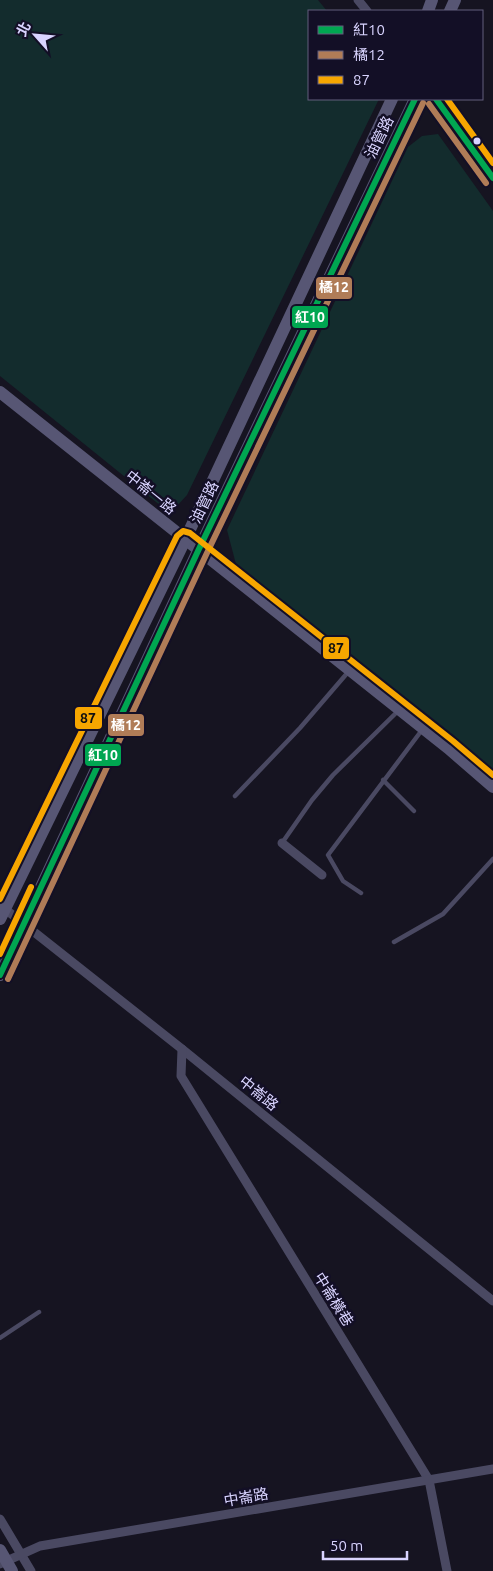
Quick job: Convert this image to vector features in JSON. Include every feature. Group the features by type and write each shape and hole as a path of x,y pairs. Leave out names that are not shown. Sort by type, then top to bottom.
{"street":[{"path":"358,0 366,10"},
{"name":"油管路","path":"2,911 185,540 392,100"},
{"name":"油管路","path":"0,975 198,551 415,100"},
{"path":"437,100 493,178"},
{"name":"中崙一路","path":"0,392 423,728 493,787"},
{"path":"282,843 322,875"},
{"name":"中崙路","path":"2,911 24,924 182,1048 493,1301"},
{"name":"中崙橫巷","path":"182,1048 181,1076 429,1480 447,1571"},
{"name":"中崙路","path":"7,1566 40,1546 493,1468"},
{"path":"0,1519 31,1571"},
{"path":"0,1550 7,1566"}],"lane":[{"path":"235,796 300,728 350,670"},
{"path":"282,843 312,800 333,775 399,710"},
{"path":"361,893 343,881 328,855 423,728"},
{"path":"383,780 414,811"},
{"path":"394,942 443,914 493,859"},
{"path":"0,1338 40,1312"}],"green space":[{"path":"0,0 318,0 326,10 308,10 308,100 379,100 187,495 176,507 161,506 0,376"},
{"path":"438,134 493,211 493,772 237,568 227,530 408,147 422,136"}],"transit line":[{"name":"紅10","path":"0,975 198,551 415,100"},
{"name":"紅10","path":"437,100 493,178"},
{"name":"87","path":"448,100 493,163"},
{"name":"橘12","path":"8,979 206,555 423,103"},
{"name":"橘12","path":"429,104 486,183"},
{"name":"87","path":"0,899 177,536 183,531 190,533 453,741 493,775"},
{"name":"87","path":"0,954 31,887"}]}
